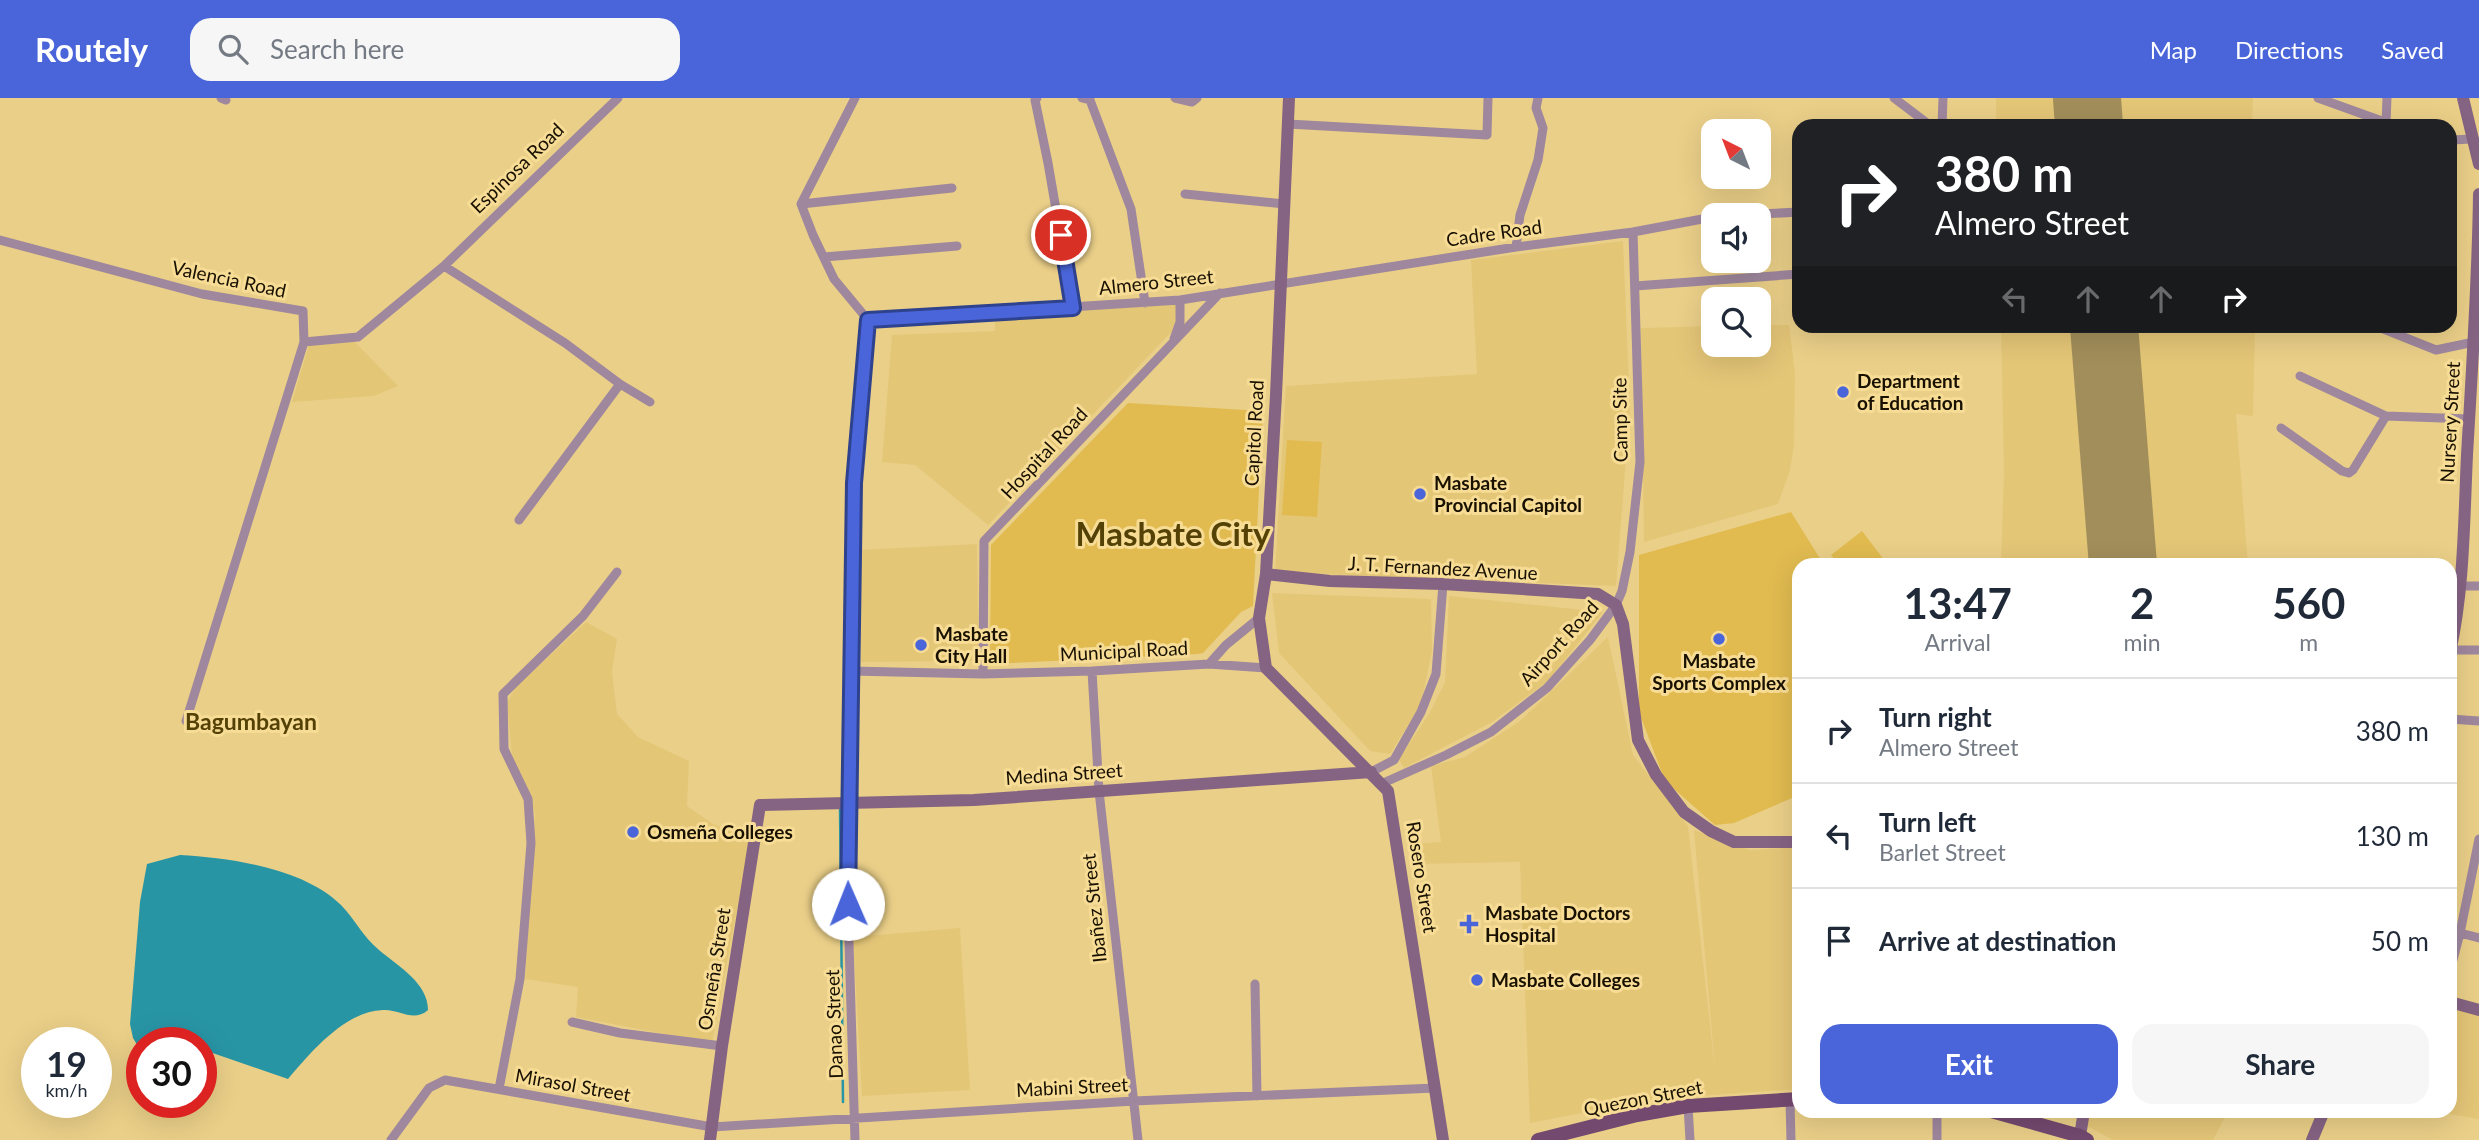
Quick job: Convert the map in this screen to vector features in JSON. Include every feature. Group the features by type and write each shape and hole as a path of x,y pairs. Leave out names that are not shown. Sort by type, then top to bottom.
{"main road":[{"name":"Quezon Street","path":"1538,1140 1637,1115 1688,1106 1792,1099"},
{"path":"2015,1118 2084,1138"}],"street":[{"name":"Espinosa Road","path":"444,266 618,98"},
{"path":"801,204 855,98"},
{"path":"1037,98 1035,100 1073,308"},
{"path":"1082,98 1090,100 1131,209 1145,303"},
{"path":"1175,98 1192,102 1197,98"},
{"name":"Capitol Road","path":"1266,668 1259,618 1266,574 1289,98"},
{"path":"1288,124 1487,135 1488,98"},
{"path":"1517,247 1520,215 1538,160 1543,128 1536,108 1538,98"},
{"path":"1894,98 1922,119"},
{"path":"1942,119 1943,98"},
{"path":"2318,98 2378,119"},
{"path":"2386,119 2387,98"},
{"path":"2463,98 2479,164"},
{"path":"2457,140 2473,139"},
{"path":"801,204 952,188"},
{"path":"1185,194 1284,204"},
{"name":"Nursery Street","path":"2457,613 2469,419 2476,358 2474,342 2478,287 2479,194"},
{"path":"801,204 834,279 868,320"},
{"path":"1771,214 1792,212"},
{"name":"Cadre Road","path":"1280,282 1633,232 1701,219"},
{"name":"Camp Site","path":"1616,605 1622,591 1630,552 1640,463 1633,232"},
{"name":"Valencia Road","path":"0,240 202,294 303,311 304,342"},
{"path":"824,257 957,246"},
{"path":"186,722 304,342 358,337 444,266 565,343 620,384 650,401"},
{"path":"1635,286 1792,275"},
{"name":"Almero Street","path":"868,320 1180,300 1280,282"},
{"name":"Hospital Road","path":"983,674 984,541 1220,293"},
{"path":"1172,344 1180,322 1180,300"},
{"name":"Danao Street","path":"855,1140 847,877 854,483 868,320"},
{"path":"2394,333 2436,350 2474,342"},
{"path":"2300,376 2386,416 2469,419"},
{"path":"519,520 620,384"},
{"path":"2281,428 2348,473 2353,470 2386,416"},
{"path":"499,1090 520,979 531,843 528,799 504,749 503,694 583,616 617,572"},
{"name":"J. T. Fernandez Avenue","path":"1266,574 1330,582 1443,584 1598,594 1616,605"},
{"path":"1371,772 1394,760 1421,712 1436,674 1443,584"},
{"path":"2459,586 2479,586"},
{"path":"1616,605 1623,624 1638,740 1656,775 1684,812 1711,831 1734,842 1792,842"},
{"name":"Airport Road","path":"1381,784 1491,732 1510,718 1547,688 1590,640 1616,605"},
{"path":"1209,664 1226,645 1259,618"},
{"path":"2457,651 2479,650"},
{"name":"Municipal Road","path":"851,671 983,674 1209,664 1266,668"},
{"name":"Rosero Street","path":"1266,668 1388,791 1443,1140"},
{"name":"Ibañez Street","path":"1092,671 1099,791 1138,1140"},
{"path":"2457,719 2479,721"},
{"path":"1394,760 1401,775"},
{"name":"Medina Street","path":"761,806 974,800 1371,772"},
{"name":"Osmeña Street","path":"711,1133 722,1046 761,806"},
{"path":"2457,944 2479,839"},
{"path":"2460,933 2479,938"},
{"path":"1255,984 1257,1096"},
{"path":"2457,1004 2479,1010"},
{"path":"572,1023 620,1033 722,1046"},
{"name":"Mirasol Street","path":"391,1140 429,1088 445,1080 711,1133"},
{"name":"Mabini Street","path":"711,1133 855,1118 1134,1101 1435,1088"},
{"path":"1688,1106 1690,1140"},
{"path":"1791,1140 1793,1118"},
{"path":"1937,1118 1937,1140"},
{"path":"2084,1118 2084,1138"},
{"path":"2312,1140 2322,1118"}],"shaded area":[{"path":"1996,98 2253,98 2252,119 1996,119"},
{"path":"1623,241 1630,408 1616,586 1275,572 1286,386 1477,374 1471,260"},
{"path":"1177,304 1178,321 1175,328 988,525 915,465 882,462 892,335 995,331 995,317"},
{"path":"1771,325 1789,325 1795,373 1794,445 1790,470 1778,504 1644,542 1641,328 1701,326 1701,357 1771,357"},
{"path":"2001,333 2255,333 2253,416 2236,414 2247,558 2001,558 2004,473"},
{"path":"354,341 398,386 374,396 292,402 309,345"},
{"path":"1128,403 1263,411 1253,606 1241,612 1203,653 990,664 991,545"},
{"path":"1287,440 1322,442 1317,517 1282,515"},
{"name":"Masbate Sports Complex","path":"1791,512 1820,558 1792,558 1792,798 1734,823 1715,825 1665,781 1639,712 1639,555"},
{"path":"1862,531 1883,558 1833,558 1831,555"},
{"path":"977,544 979,661 861,662 858,550"},
{"path":"1272,593 1431,599 1432,651 1421,704 1390,754 1370,751 1279,653"},
{"path":"1449,596 1603,612 1548,681 1492,722 1404,768 1399,759 1429,714 1445,682"},
{"name":"Osmeña Colleges","path":"586,622 617,639 612,671 617,714 638,737 689,761 687,806 713,824 750,839 712,1043 576,1017 578,987 525,979 535,813 527,787 512,758 507,702 516,687"},
{"path":"1608,637 1633,755 1688,826 1716,1079 1694,830 1750,850 1792,847 1792,1089 1655,1099 1530,1123 1520,862 1412,864 1411,844 1441,842 1431,766 1465,757 1520,721"},
{"path":"960,928 970,1090 862,1096 853,937"},
{"path":"2457,1006 2479,1012 2479,1119 2457,1115"},
{"path":"2089,1118 2224,1118 2213,1140 2113,1140 2087,1126"}],"water":[{"path":"180,855 221,859 265,867 307,882 341,905 373,945 418,984 427,1000 428,1010 412,1015 383,1010 355,1018 330,1035 288,1079 217,1055 217,1027 131,1027 140,902 147,864"}],"waterway":[{"path":"840,807 843,1102"}],"runway":[{"path":"2087,98 2088,119"},
{"path":"2105,333 2122,558"}],"place":[{"name":"Department of Education","path":"1843,392"},
{"name":"Masbate Provincial Capitol","path":"1420,494"},
{"name":"Masbate Sports Complex","path":"1719,639"},
{"name":"Masbate City Hall","path":"921,645"},
{"name":"Osmeña Colleges","path":"633,832"},
{"name":"Masbate Doctors Hospital","path":"1469,924"},
{"name":"Masbate Colleges","path":"1477,980"}],"district":[{"name":"Masbate City","path":"1173,534"},
{"name":"Bagumbayan","path":"251,722"}],"route":[{"path":"848,904 854,483 868,320 1073,308 1061,235"}]}
